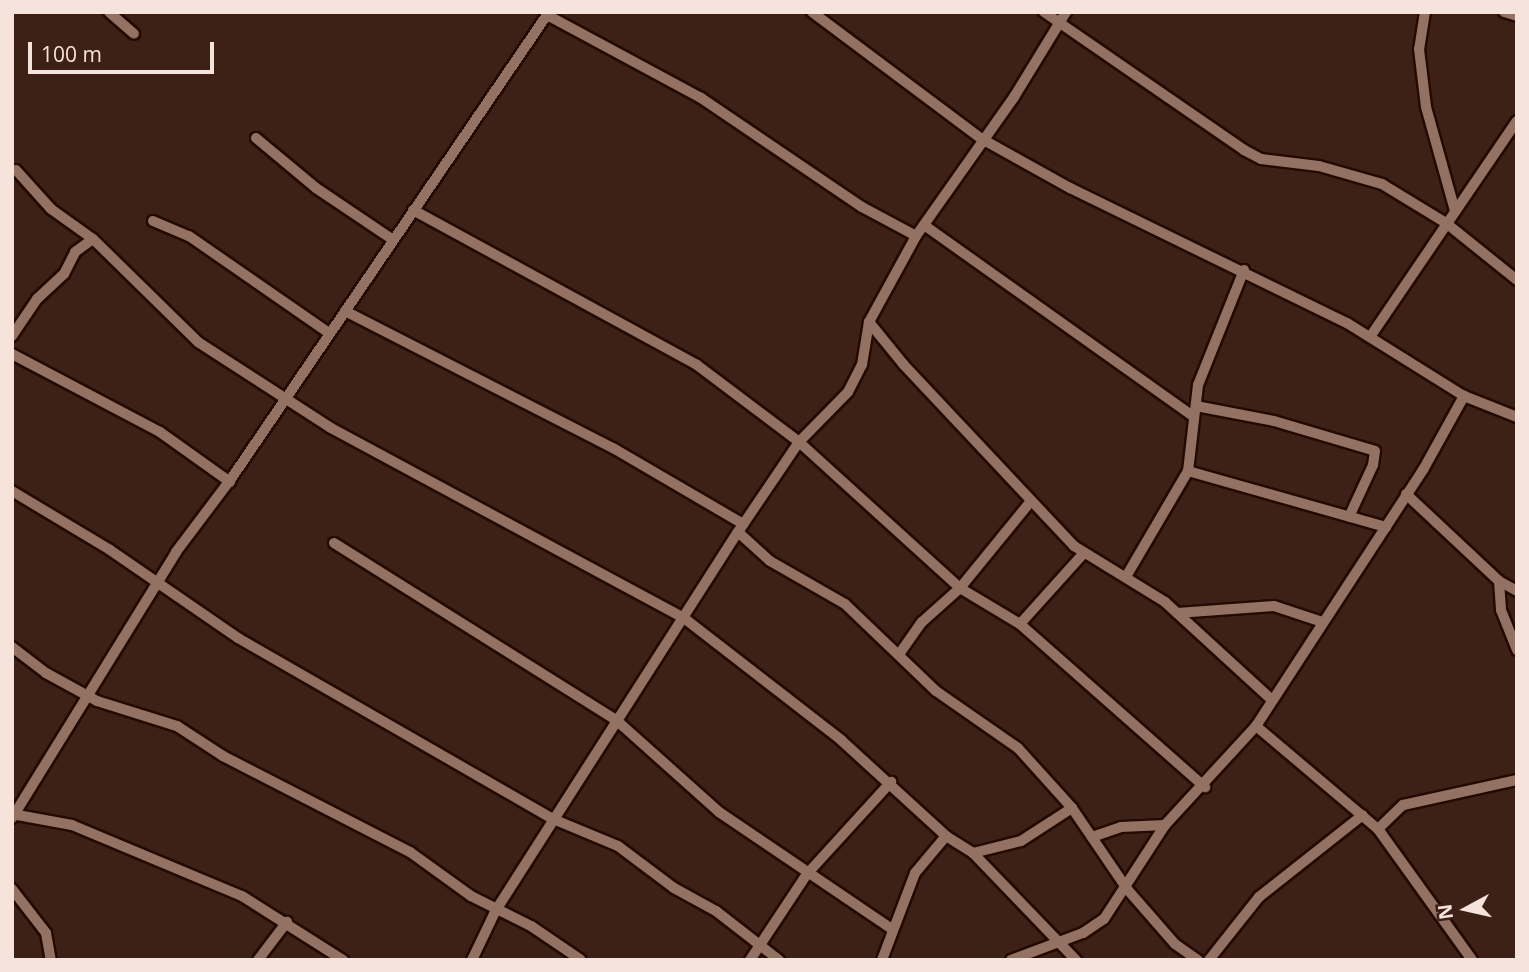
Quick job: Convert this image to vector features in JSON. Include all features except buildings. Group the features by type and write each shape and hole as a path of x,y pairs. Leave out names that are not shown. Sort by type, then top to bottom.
{"street":[{"path":"109,12 134,34"},
{"path":"812,12 982,139 1070,188 1244,270 1370,337 1464,396 1517,417"},
{"path":"1044,12 1058,25 1261,159 1319,166 1382,184 1446,223 1517,280"},
{"path":"472,960 496,910 553,818 741,528 799,442 848,392 862,365 870,322 916,236 1014,97 1066,12"},
{"path":"1425,12 1419,49 1426,107 1455,211"},
{"path":"1504,12 1517,16"},
{"path":"343,960 287,922 242,896 72,825 13,816 176,552 229,482 548,13 701,98 862,207 916,236"},
{"path":"1370,337 1517,121"},
{"path":"256,138 316,188 392,239"},
{"path":"16,170 51,209 93,239 180,327 284,398 532,539 607,573 684,618 891,782 946,836 973,853 1076,960"},
{"path":"413,210 697,365 799,442 960,588 1020,624 1205,787"},
{"path":"153,221 189,236 329,333"},
{"path":"924,225 1195,412 1274,421 1375,451 1373,465 1349,517"},
{"path":"12,336 37,299 64,274 75,252 93,239"},
{"path":"1127,575 1188,471 1195,412 1208,353 1244,270"},
{"path":"345,311 613,448 741,528 770,561 845,604 900,653 936,691 1018,748 1072,807 1127,889 1175,944 1198,960"},
{"path":"870,322 1031,501 1084,553 1127,575 1177,613 1271,699"},
{"path":"12,354 160,432 229,482"},
{"path":"1011,960 1095,927 1127,889 1165,825 1205,787 1256,726 1271,699 1386,527 1464,396"},
{"path":"1188,471 1386,527"},
{"path":"12,491 110,550 238,638 553,818 618,846 779,960"},
{"path":"1406,494 1499,581 1517,591"},
{"path":"900,653 922,622 960,588 1031,501"},
{"path":"334,543 615,719 686,788 807,874 892,929"},
{"path":"1020,624 1084,553"},
{"path":"1499,581 1501,610 1517,650"},
{"path":"1177,613 1274,606 1322,622"},
{"path":"12,647 46,673 87,696 177,726 223,756 410,852 496,910 531,926 581,960"},
{"path":"1256,726 1378,829 1472,960"},
{"path":"1378,829 1403,805 1517,780"},
{"path":"750,960 807,874 891,782"},
{"path":"973,853 1012,845 1072,807"},
{"path":"1209,960 1259,897 1363,815"},
{"path":"1092,837 1121,827 1165,825"},
{"path":"881,960 915,873 946,836"},
{"path":"12,889 46,933 51,960"},
{"path":"258,960 287,922"}]}
